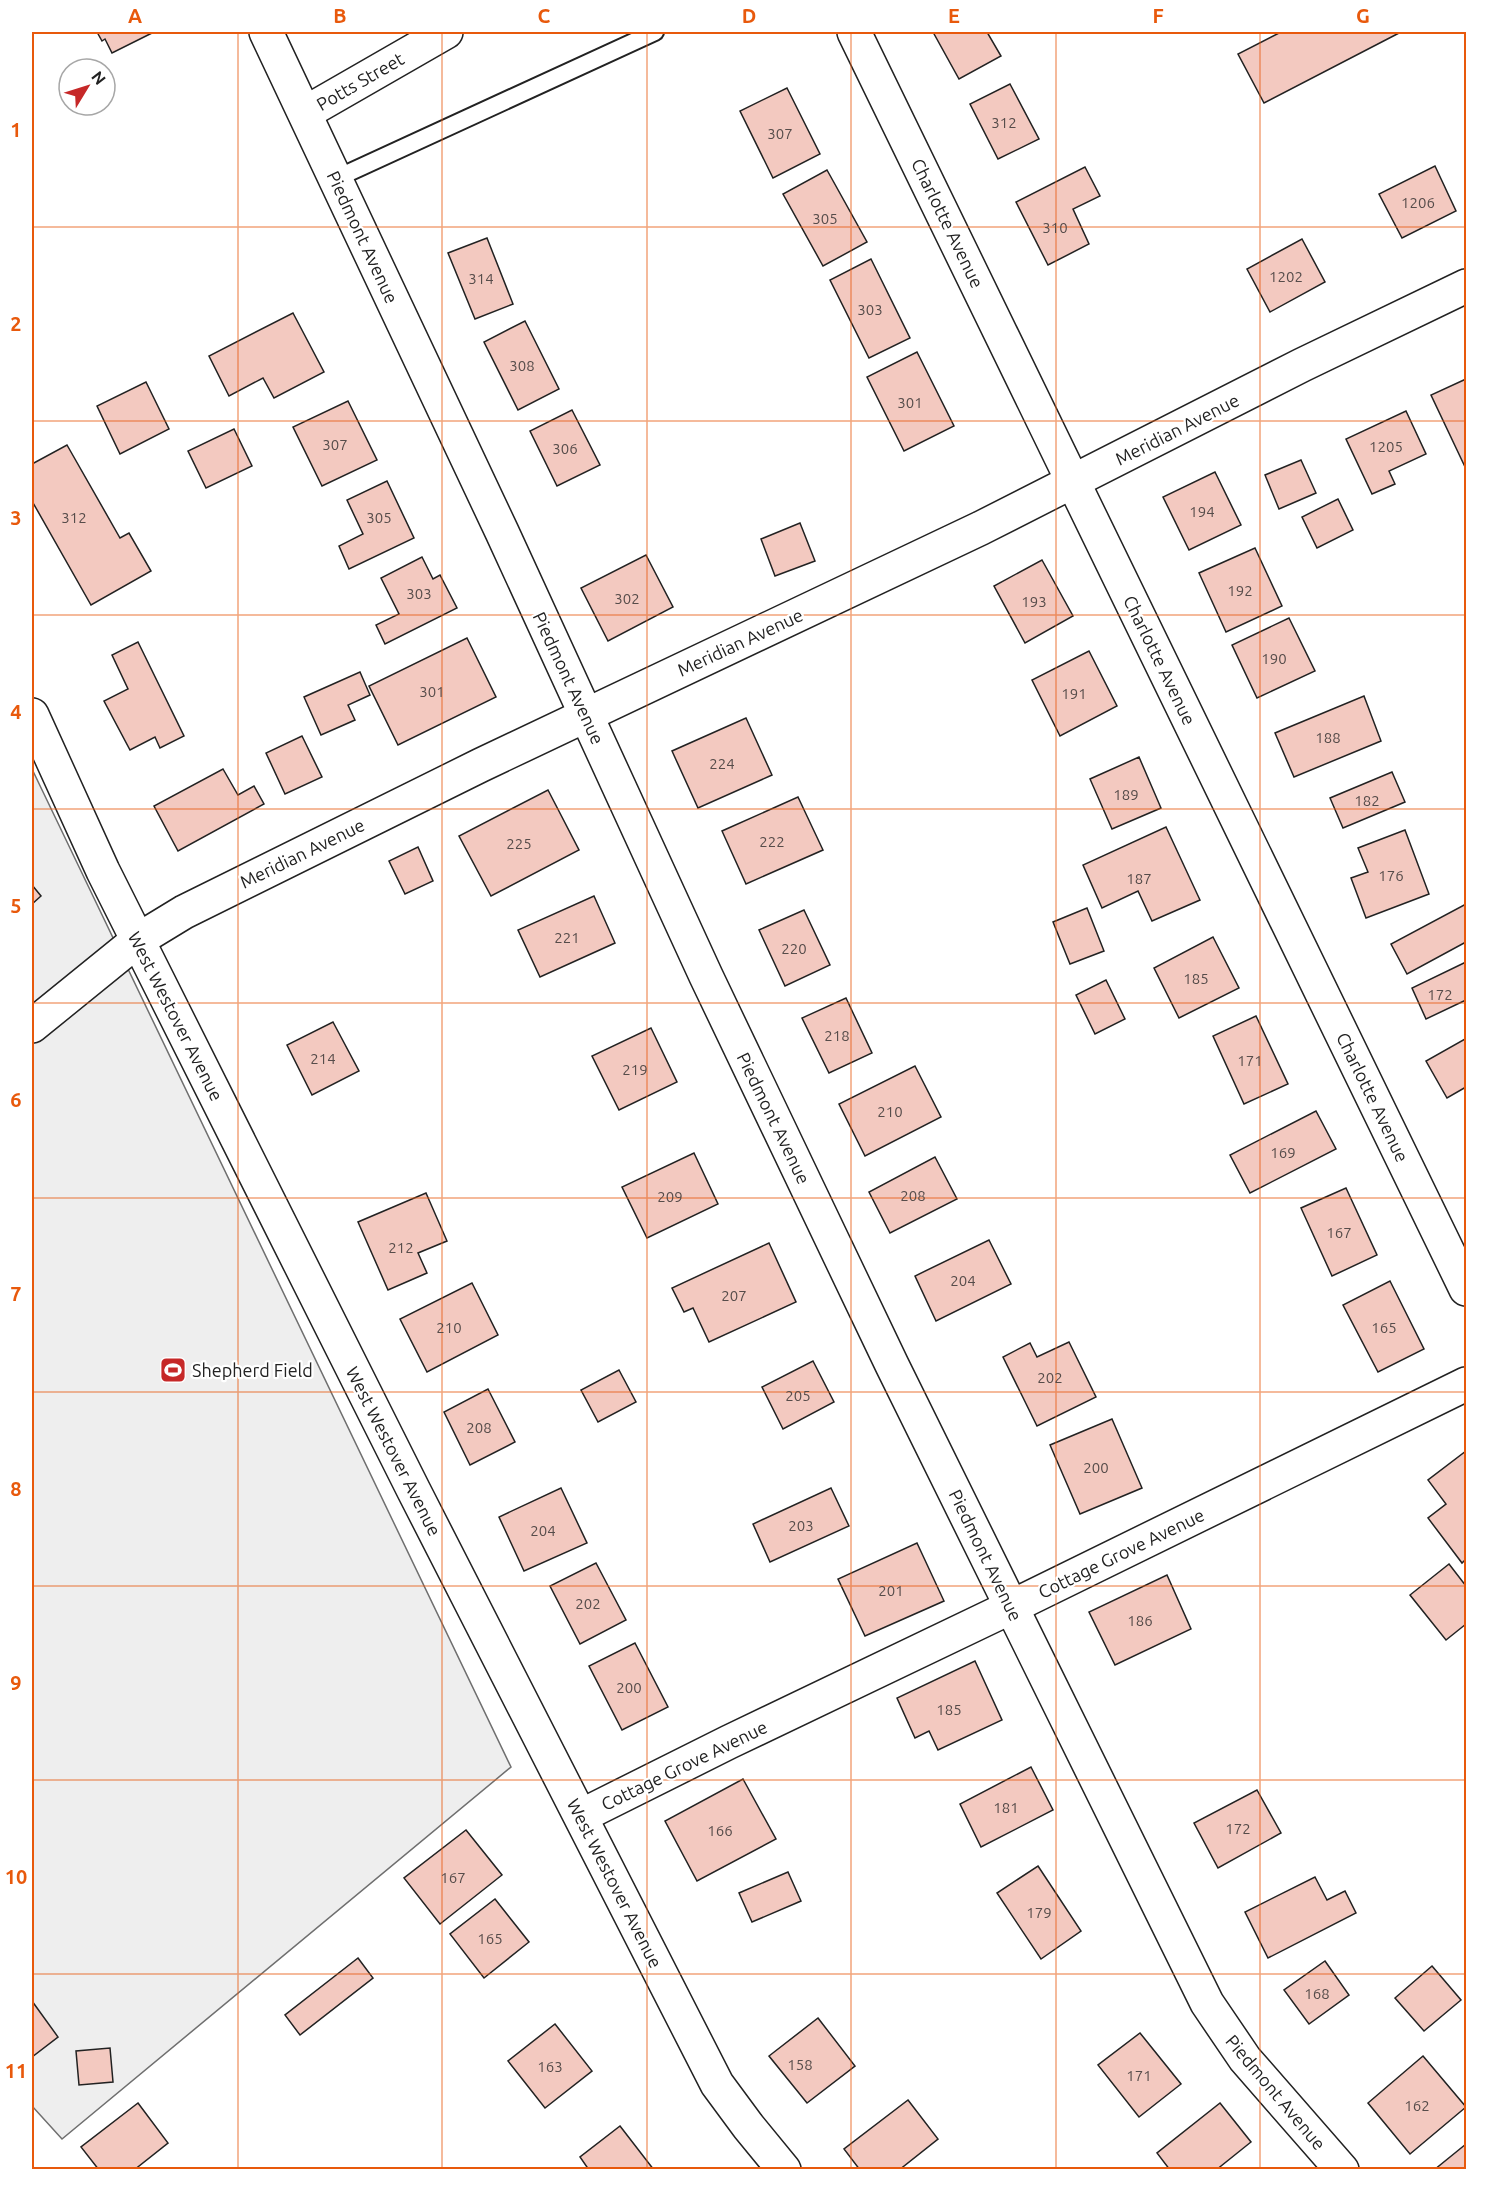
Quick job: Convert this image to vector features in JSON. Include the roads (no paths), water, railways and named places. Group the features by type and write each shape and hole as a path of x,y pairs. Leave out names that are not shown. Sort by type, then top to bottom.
{"street":[{"name":"Piedmont Avenue","path":"266,32 502,532 706,976 887,1354 1207,2003 1245,2059 1342,2169"},
{"name":"Potts Street","path":"305,113 447,32"},
{"name":"Charlotte Avenue","path":"854,32 1467,1289"},
{"name":"Meridian Avenue","path":"32,1026 138,940 184,912 481,765 981,528 1302,365 1467,286"},
{"name":"West Westover Avenue","path":"32,715 103,871 408,1480 717,2084 784,2169"},
{"name":"Cottage Grove Avenue","path":"580,1816 1467,1384"}],"lane":[{"path":"335,179 655,32"}],"place":[{"name":"Shepherd Field","path":"173,1370"}]}
